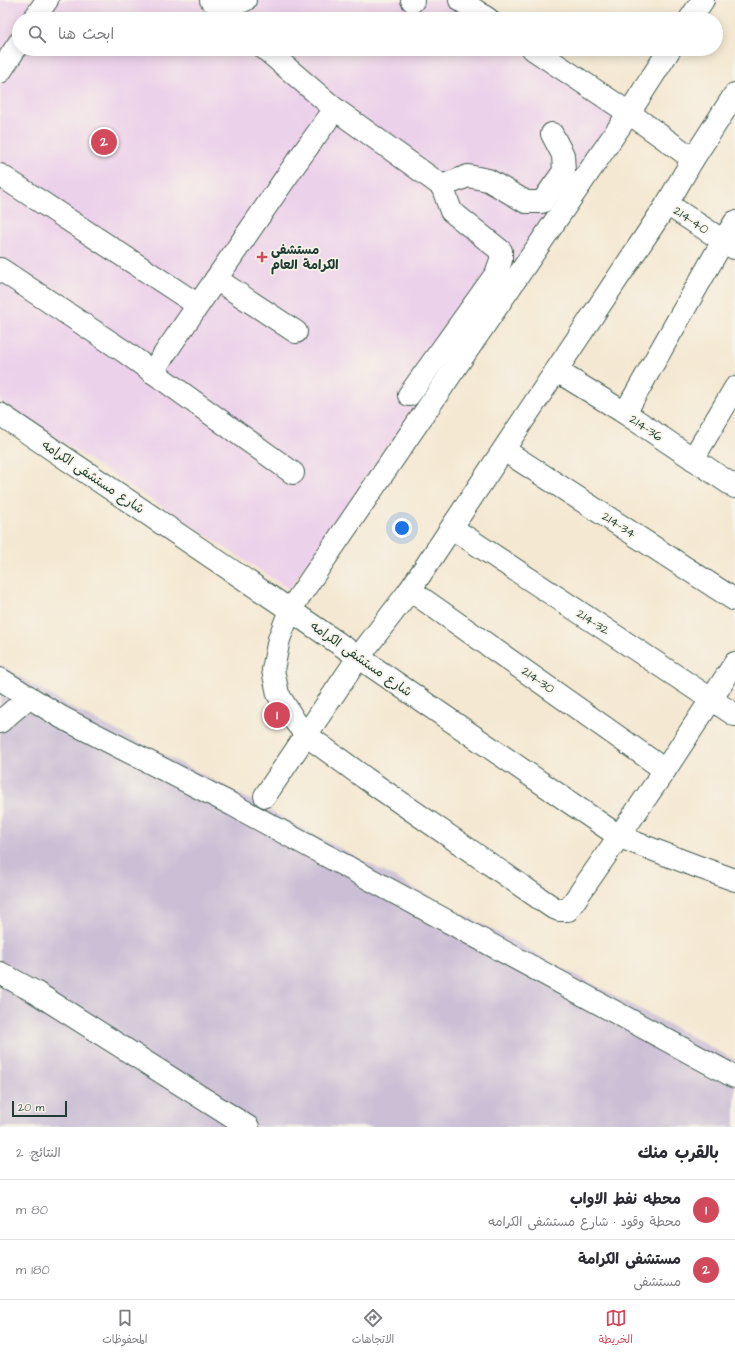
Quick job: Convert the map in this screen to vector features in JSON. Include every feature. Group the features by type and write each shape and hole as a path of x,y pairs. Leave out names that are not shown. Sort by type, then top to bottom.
{"street":[{"path":"39,12 47,0"},
{"path":"211,0 224,4 244,7"},
{"path":"460,0 478,12"},
{"path":"694,12 702,0"},
{"path":"0,72 12,54"},
{"path":"273,56 336,109 442,186 451,211 501,250 501,260 496,274 409,395"},
{"path":"544,56 629,113 693,160"},
{"path":"666,56 629,113 290,610 279,639 273,670 278,694 294,720 306,735 371,782 552,906 559,910 568,910 620,837 735,663"},
{"path":"265,796 358,658 410,590 452,528 667,204 735,94"},
{"path":"152,372 296,162 336,109"},
{"path":"442,186 468,176 488,180 526,202 542,202 564,171 563,155 552,134"},
{"path":"0,175 198,305"},
{"name":"214-40","path":"667,204 729,245"},
{"path":"625,414 729,245 735,222"},
{"path":"0,269 152,372 293,473"},
{"path":"216,279 296,332"},
{"name":"214-36","path":"557,370 735,487"},
{"path":"693,459 735,388"},
{"name":"شارع مستشفى الكرامه","path":"0,414 290,610 620,837 735,880"},
{"name":"214-34","path":"504,450 735,600"},
{"name":"214-32","path":"452,528 735,715"},
{"name":"214-30","path":"410,590 665,770"},
{"path":"0,679 61,717 233,805 735,1077"},
{"path":"0,722 29,697"},
{"path":"0,973 35,992 248,1127"}],"shaded area":[{"name":"مستشفى الكرامة العام","path":"0,0 450,0 469,12 12,12 12,56 538,56 626,113 289,589 0,402"},
{"path":"0,665 74,709 196,771 735,1060 735,1127 0,1127"}],"place":[{"name":"مستشفى الكرامة","path":"104,142"},
{"name":"مستشفى الكرامة العام","path":"262,257"},
{"name":"محطه نفط الاواب","path":"277,715"}]}
